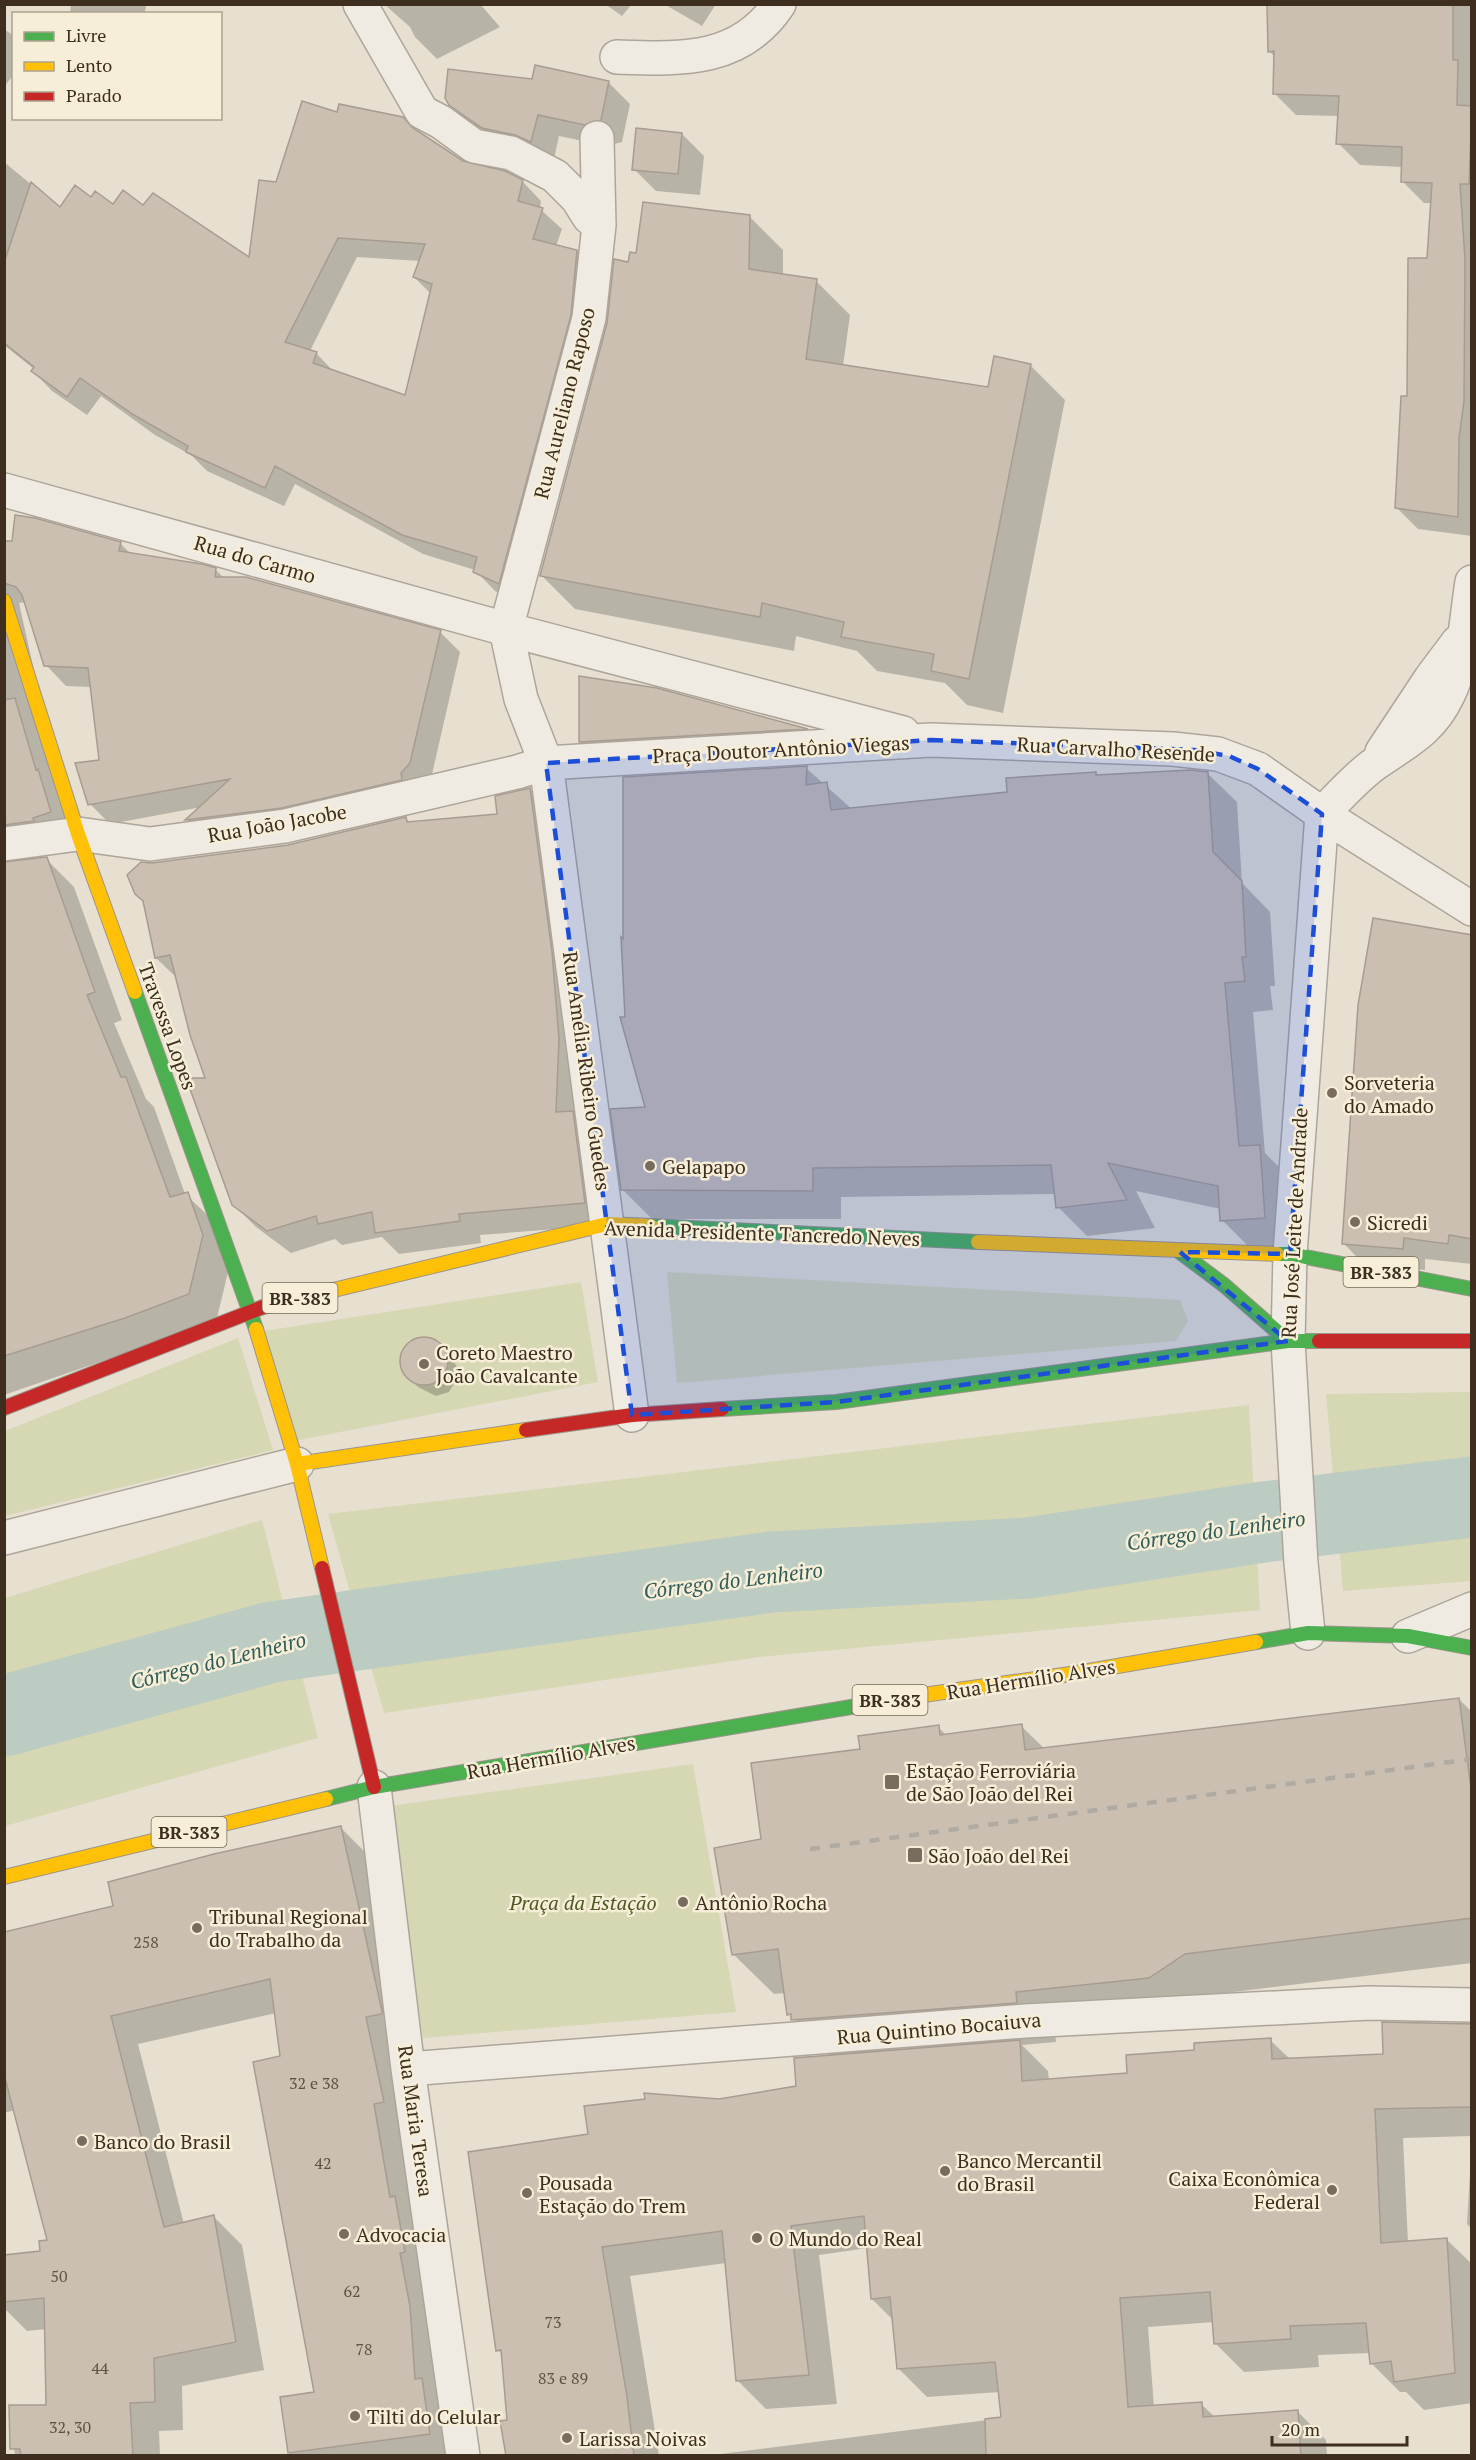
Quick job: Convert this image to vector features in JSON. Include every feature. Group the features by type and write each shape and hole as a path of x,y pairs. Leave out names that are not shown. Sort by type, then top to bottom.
{"main road":[{"name":"Travessa Lopes","path":"4,601 78,834 249,1310 297,1464 374,1787"},
{"name":"Avenida Presidente Tancredo Neves","path":"4,1408 249,1310 607,1224 1180,1252 1290,1254 1472,1289"},
{"path":"1180,1252 1224,1285 1288,1349"},
{"path":"297,1464 632,1415 836,1402 1288,1349 1472,1341"},
{"name":"Rua Hermílio Alves","path":"374,1787 868,1703 1077,1673 1308,1633 1408,1636"},
{"name":"BR-383","path":"1408,1636 1472,1648"},
{"name":"BR-383","path":"4,1877 374,1787"}],"street":[{"path":"360,4 422,112 441,122 474,146 511,153 555,176 577,198 589,217 599,225"},
{"path":"617,57 695,56 724,50 760,28 779,4"},
{"name":"Rua Aureliano Raposo","path":"506,629 589,318 599,225 597,138"},
{"name":"Rua do Carmo","path":"4,490 506,629"},
{"path":"1322,814 1375,764 1417,737 1441,709 1454,683 1472,582"},
{"path":"506,629 520,699 546,763"},
{"name":"Praça Doutor Antônio Viegas","path":"506,629 932,740"},
{"name":"Praça Doutor Antônio Viegas","path":"546,763 932,740"},
{"name":"Rua Carvalho Resende","path":"932,740 1173,749 1218,754 1258,769 1322,814 1472,909"},
{"name":"Rua João Jacobe","path":"4,844 78,834 150,844 285,826 546,763"},
{"name":"Rua Amélia Ribeiro Guedes","path":"546,763 632,1415"},
{"name":"Rua José Leite de Andrade","path":"1308,1633 1301,1563 1288,1349 1290,1254 1322,814"},
{"path":"4,1538 297,1464"},
{"name":"Rua Hermílio Alves","path":"1408,1636 1472,1610"},
{"name":"Rua Maria Teresa","path":"374,1787 408,2069 463,2456"},
{"name":"Rua Quintino Bocaiuva","path":"408,2069 1025,2021 1368,2003 1472,2005"}],"highlighted area":[{"path":"931,740 1194,750 1229,756 1258,769 1322,814 1290,1254 1180,1252 1288,1341 836,1402 632,1415 546,763"}],"green space":[{"path":"667,1272 1180,1300 1188,1321 1176,1341 677,1383"},
{"path":"581,1282 598,1382 294,1441 257,1332"},
{"path":"238,1338 273,1450 5,1516 5,1431"},
{"path":"1471,1392 1471,1581 1343,1591 1326,1394"},
{"path":"1249,1405 1260,1610 759,1657 384,1713 328,1514"},
{"path":"262,1520 318,1738 5,1826 5,1598"},
{"name":"Praça da Estação","path":"693,1764 736,2012 423,2038 390,1806"}],"building":[{"path":"1453,4 1453,60 1458,60 1457,105 1472,106 1469,184 1460,184 1465,259 1464,401 1459,438 1458,517 1395,508 1401,396 1407,396 1408,258 1427,258 1432,183 1401,182 1402,147 1336,144 1339,96 1273,94 1274,51 1268,52 1267,5"},
{"path":"535,65 609,81 601,120 585,125 538,115 531,142 515,135 482,128 449,105 445,98 448,69 532,79"},
{"path":"302,101 337,112 339,104 403,117 413,128 463,161 505,171 523,180 518,201 543,208 533,239 577,250 571,315 499,584 473,572 477,557 402,535 275,466 265,488 186,452 188,446 134,415 80,378 67,397 31,371 34,367 4,343 4,263 31,182 60,207 75,185 91,197 95,191 113,204 123,190 143,205 153,193 249,257 259,180 276,182","holes":["338,238 425,244 413,277 432,284 405,395 313,363 317,352 285,342"]},
{"path":"636,128 682,133 678,174 632,170"},
{"path":"643,202 750,215 749,269 817,279 806,359 988,387 994,356 1031,364 969,679 931,671 934,654 841,637 844,622 762,603 760,617 540,576 607,323 614,259 628,262 630,252 636,253"},
{"path":"15,515 35,518 121,542 119,551 216,568 215,577 246,577 441,630 410,763 401,773 402,780 282,808 185,820 230,779 88,805 75,763 99,760 88,668 44,666 22,595 16,587 4,583 4,541 12,541"},
{"path":"579,676 657,688 808,729 579,742"},
{"path":"15,698 51,812 33,818 34,821 4,825 4,700"},
{"path":"807,766 806,785 827,782 831,810 1007,792 1006,778 1096,772 1096,775 1190,770 1208,772 1213,852 1242,881 1246,957 1242,957 1245,981 1225,983 1239,1146 1260,1145 1265,1218 1220,1221 1218,1186 1108,1163 1127,1200 1056,1208 1051,1165 813,1168 813,1191 621,1190 610,1109 645,1107 620,1017 625,1017 621,937 623,939 623,777"},
{"path":"530,788 552,952 559,1039 556,1112 573,1111 585,1203 459,1214 460,1221 375,1233 372,1212 318,1224 316,1216 267,1231 232,1205 186,1078 205,1078 190,1035 170,955 155,958 143,901 135,894 127,875 141,862 152,863 288,845 406,817 407,822 497,814 495,796"},
{"path":"47,857 95,992 87,995 121,1077 126,1077 170,1197 188,1192 203,1235 189,1294 125,1318 4,1356 4,862"},
{"path":"1373,918 1472,935 1472,1239 1449,1235 1448,1244 1404,1238 1403,1249 1342,1244 1358,1005"},
{"name":"Coreto Maestro João Cavalcante","path":"419,1337 429,1337 441,1344 448,1356 448,1366 441,1378 429,1385 419,1385 404,1374 400,1366 400,1356 411,1341"},
{"path":"1459,1698 1472,1796 1472,1918 1185,1954 1149,1978 1016,1992 1017,2003 791,2020 791,2014 787,2015 778,1949 732,1955 714,1848 761,1839 751,1763 860,1749 858,1736 939,1725 940,1735 1022,1724 1025,1750"},
{"path":"341,1826 382,2011 382,2014 366,2017 384,2102 374,2104 390,2197 395,2196 405,2252 400,2253 410,2306 415,2379 422,2378 430,2434 288,2453 280,2397 314,2392 253,2062 280,2056 270,1979 111,2016 164,2227 214,2215 236,2342 154,2358 155,2402 130,2403 133,2456 21,2456 20,2449 10,2449 9,2405 46,2405 44,2298 4,2302 4,2255 40,2251 39,2241 47,2240 4,2074 4,1932 113,1906 108,1882 214,1854"},
{"path":"1382,2022 1472,2024 1472,2107 1375,2109 1381,2243 1447,2238 1455,2373 1394,2382 1391,2361 1370,2364 1366,2323 1290,2326 1291,2339 1214,2344 1210,2292 1120,2298 1128,2407 1202,2402 1203,2417 1298,2410 1301,2456 986,2456 985,2419 1001,2417 995,2362 897,2369 890,2297 871,2299 864,2216 791,2226 809,2375 736,2381 722,2231 602,2247 627,2397 634,2456 506,2456 500,2421 507,2420 501,2350 496,2351 468,2152 588,2134 584,2106 645,2099 644,2093 719,2099 796,2086 794,2058 1020,2040 1022,2081 1127,2073 1126,2055 1194,2050 1194,2043 1271,2038 1272,2059 1383,2054"}],"waterway":[{"name":"Córrego do Lenheiro","path":"4,1716 272,1642 772,1572 1028,1558 1264,1522 1472,1497"}],"railway":[{"path":"810,1849 1472,1759"}],"traffic: fast":[{"path":"135,992 256,1329"},
{"path":"651,1226 978,1242"},
{"path":"1180,1252 1224,1285 1288,1341"},
{"path":"1277,1254 1290,1254 1472,1289"},
{"path":"722,1409 836,1402 1288,1341 1319,1341"},
{"path":"1256,1642 1308,1633 1408,1636 1472,1648"},
{"path":"326,1799 374,1787 923,1695"}],"traffic: slow":[{"path":"4,601 78,834 135,992"},
{"path":"263,1307 607,1224 651,1226"},
{"path":"978,1242 1277,1254"},
{"path":"256,1329 297,1464 322,1568"},
{"path":"297,1464 526,1430"},
{"path":"923,1695 1077,1673 1256,1642"},
{"path":"4,1877 326,1799"}],"traffic: jam":[{"path":"4,1408 263,1307"},
{"path":"1319,1341 1472,1341"},
{"path":"526,1430 632,1415 722,1409"},
{"path":"322,1568 374,1787"}],"place":[{"name":"Sorveteria do Amado","path":"1332,1093"},
{"name":"Gelapapo","path":"650,1166"},
{"name":"Sicredi","path":"1355,1222"},
{"name":"Coreto Maestro João Cavalcante","path":"424,1364"},
{"name":"Estação Ferroviária de São João del Rei","path":"892,1782"},
{"name":"São João del Rei","path":"915,1855"},
{"name":"Antônio Rocha","path":"683,1902"},
{"name":"Tribunal Regional do Trabalho da","path":"197,1928"},
{"name":"Banco do Brasil","path":"82,2141"},
{"name":"Banco Mercantil do Brasil","path":"945,2171"},
{"name":"Caixa Econômica Federal","path":"1332,2190"},
{"name":"Pousada Estação do Trem","path":"527,2193"},
{"name":"Advocacia","path":"344,2234"},
{"name":"O Mundo do Real","path":"757,2238"},
{"name":"Tilti do Celular","path":"355,2416"},
{"name":"Larissa Noivas","path":"567,2438"}]}
